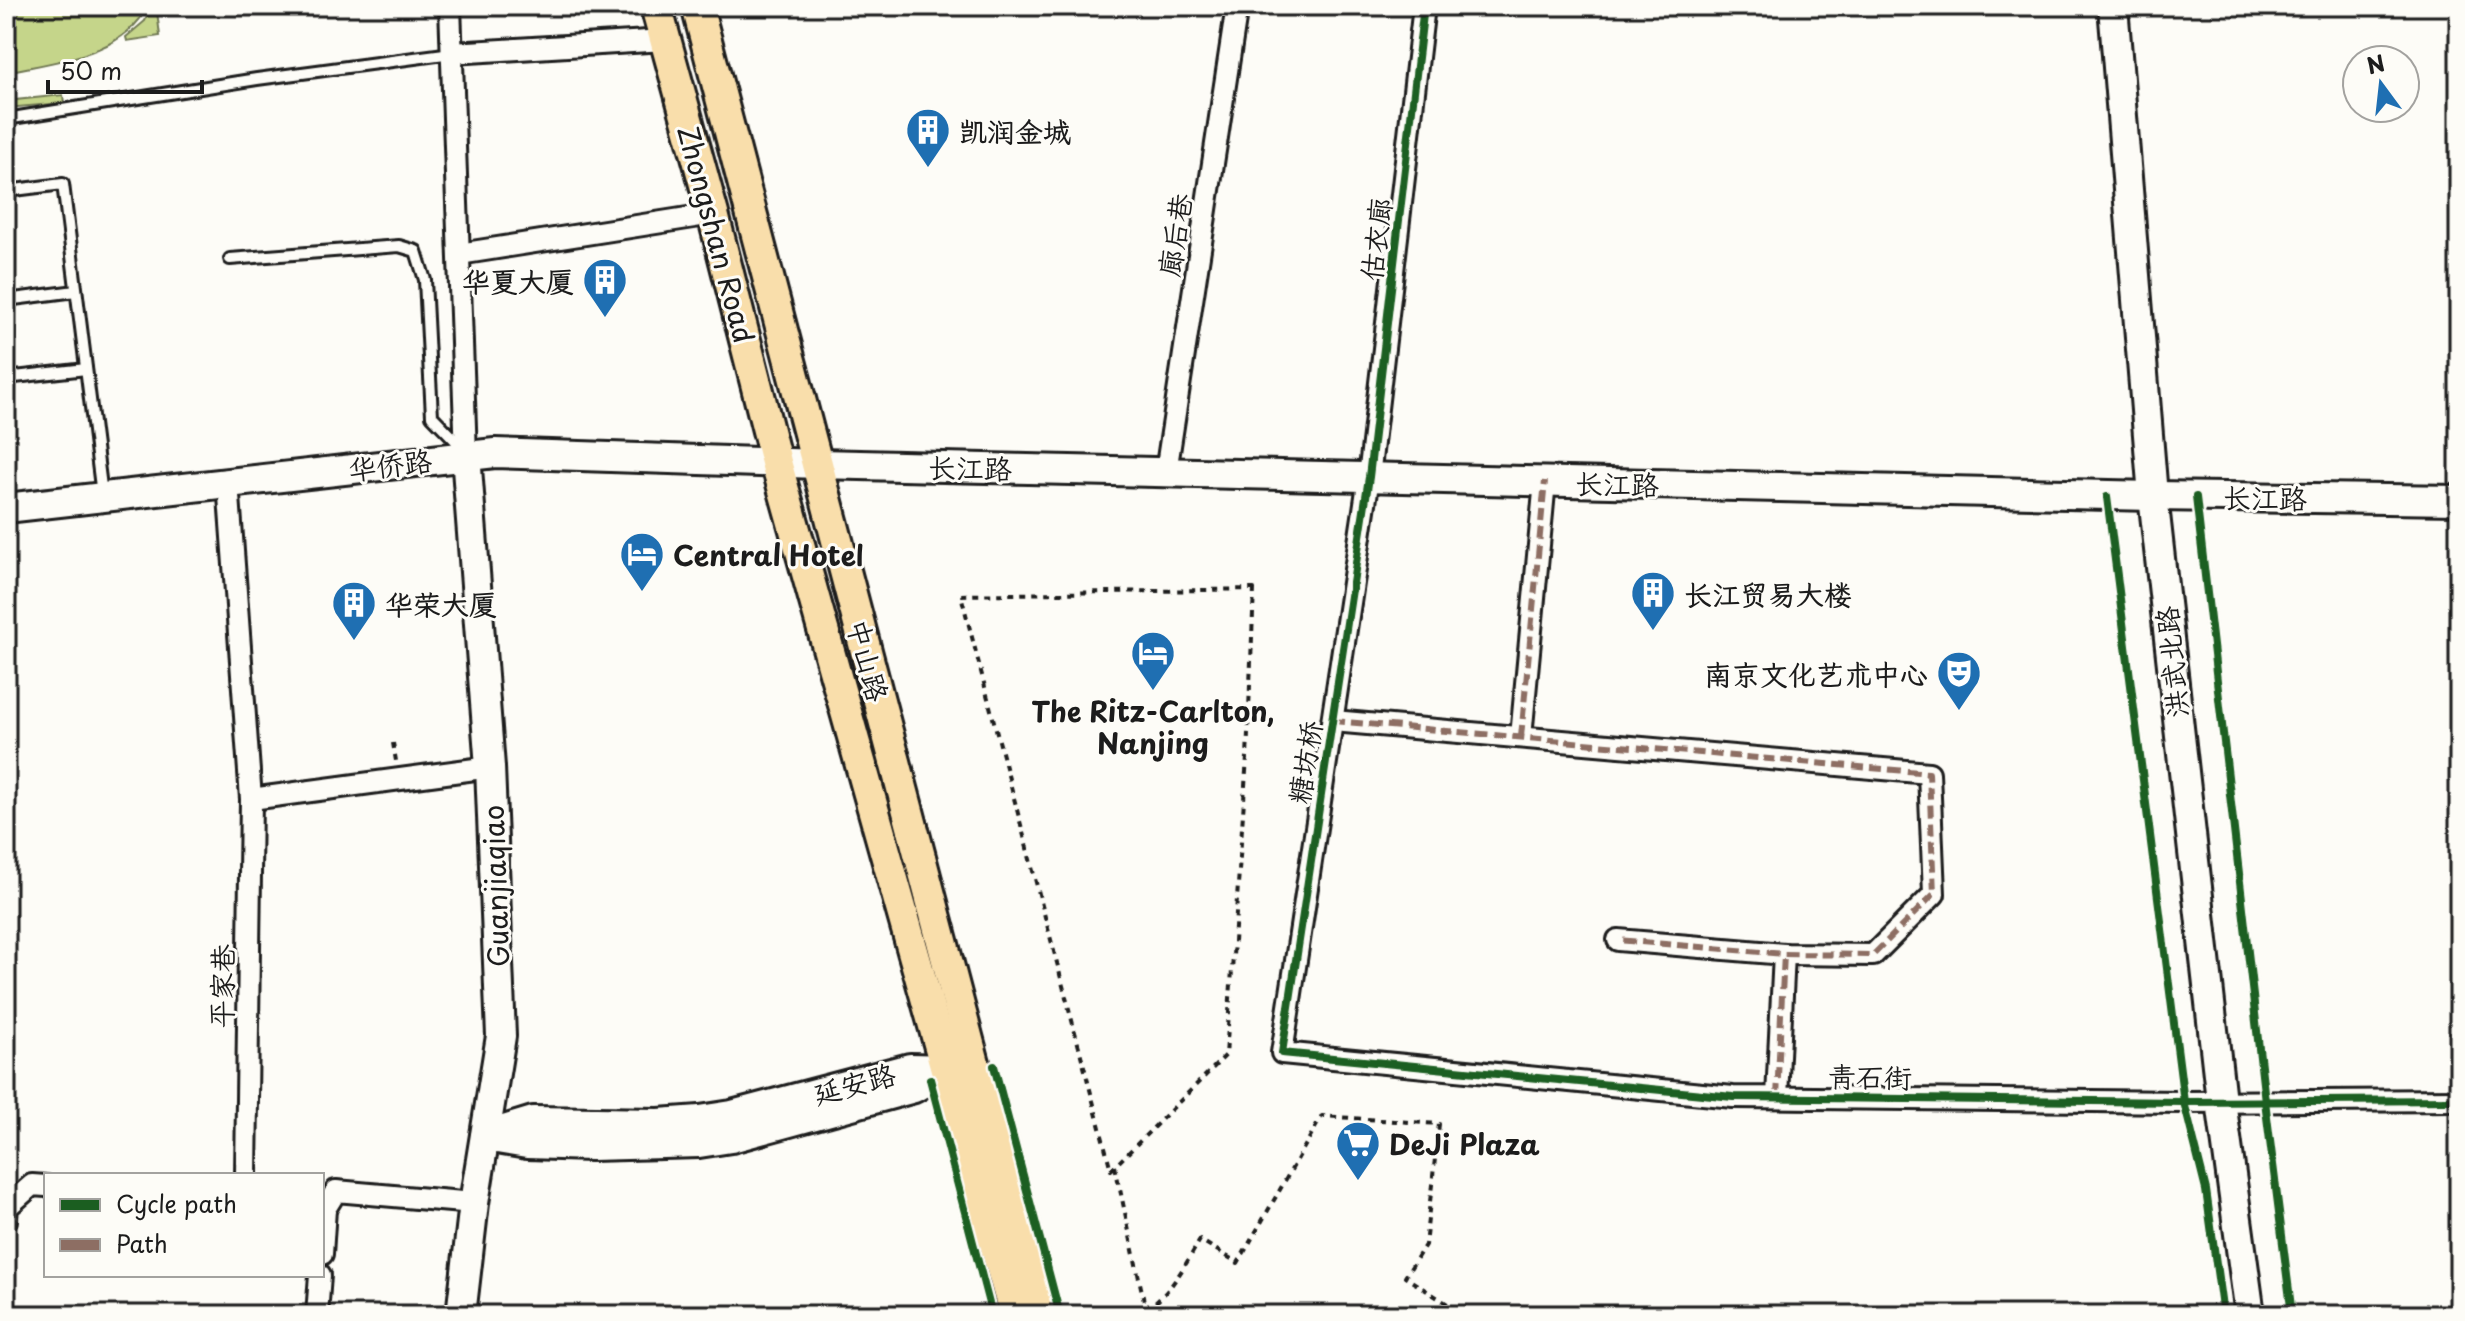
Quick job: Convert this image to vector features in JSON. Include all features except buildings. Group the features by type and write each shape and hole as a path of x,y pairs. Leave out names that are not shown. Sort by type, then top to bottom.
{"main road":[{"name":"Zhongshan Road","path":"656,6 776,462"},
{"name":"中山路","path":"696,6 1040,1315"},
{"name":"洪武北路","path":"2113,6 2153,496 2221,1101 2250,1315"},
{"name":"华侨路","path":"6,508 466,452 776,462"},
{"name":"Guanjiaqiao","path":"461,1315 474,1203 501,1036 490,767 466,452"},
{"name":"中山路","path":"776,462 1015,1315"},
{"name":"长江路","path":"776,462 2153,496 2459,500"},
{"name":"延安路","path":"485,1137 533,1121 659,1123 700,1120 746,1112 910,1068 946,1069"}],"street":[{"path":"450,6 466,452"},
{"name":"廊后巷","path":"1166,472 1237,6"},
{"name":"估衣廊","path":"1369,477 1424,6"},
{"path":"452,53 665,40"},
{"path":"459,254 713,214"},
{"name":"糖坊桥","path":"1282,1053 1369,477"},
{"path":"1521,737 1545,481"},
{"name":"平家巷","path":"228,482 251,799 246,1173"},
{"path":"1333,721 1929,773 1934,894 1873,955 1784,954 1618,940"},
{"path":"251,799 490,767"},
{"path":"1777,1097 1784,954"},
{"name":"青石街","path":"1282,1053 1733,1097 2459,1100"},
{"path":"6,1220 7,1207 32,1185 44,1186"},
{"path":"324,1209 336,1191 474,1203"},
{"path":"317,1315 320,1277"}],"lane":[{"path":"696,6 1040,1315"},
{"path":"6,119 257,79 452,53"},
{"path":"6,191 63,184 102,497"},
{"path":"230,259 399,246 416,251 425,280 432,416 466,452"},
{"path":"6,300 76,291"},
{"path":"6,378 86,369"}],"path":[{"path":"1254,589 1247,757 1226,1055 1115,1166 1111,1170 961,595 1254,589"},
{"path":"1135,1315 1146,1311 1177,1279 1200,1240 1238,1263 1322,1116 1439,1124 1425,1245 1405,1277 1465,1315"},
{"path":"1115,1166 1146,1311"}],"green space":[{"path":"6,6 148,6 137,23 105,46 86,54 6,72"},
{"path":"157,11 160,36 127,41 126,37 145,21 149,12"},
{"path":"63,95 64,103 6,108 6,101"}],"marked path":[{"path":"1521,737 1545,481"},
{"path":"1333,721 1929,773 1934,894 1873,955 1784,954 1618,940"},
{"path":"1777,1097 1784,954"}],"cycle path":[{"path":"1424,6 1369,477 1282,1053 1733,1097 2184,1102 2459,1100"},
{"path":"2107,497 2184,1102 2206,1190 2223,1315"},
{"path":"2196,497 2292,1315"},
{"path":"994,1066 1060,1315"},
{"path":"930,1079 992,1315"}],"place":[{"name":"凯润金城","path":"928,169"},
{"name":"华夏大厦","path":"605,319"},
{"name":"Central Hotel","path":"642,593"},
{"name":"长江贸易大楼","path":"1653,632"},
{"name":"华荣大厦","path":"354,642"},
{"name":"The Ritz-Carlton, Nanjing","path":"1153,692"},
{"name":"南京文化艺术中心","path":"1959,712"},
{"name":"DeJi Plaza","path":"1358,1182"}]}
